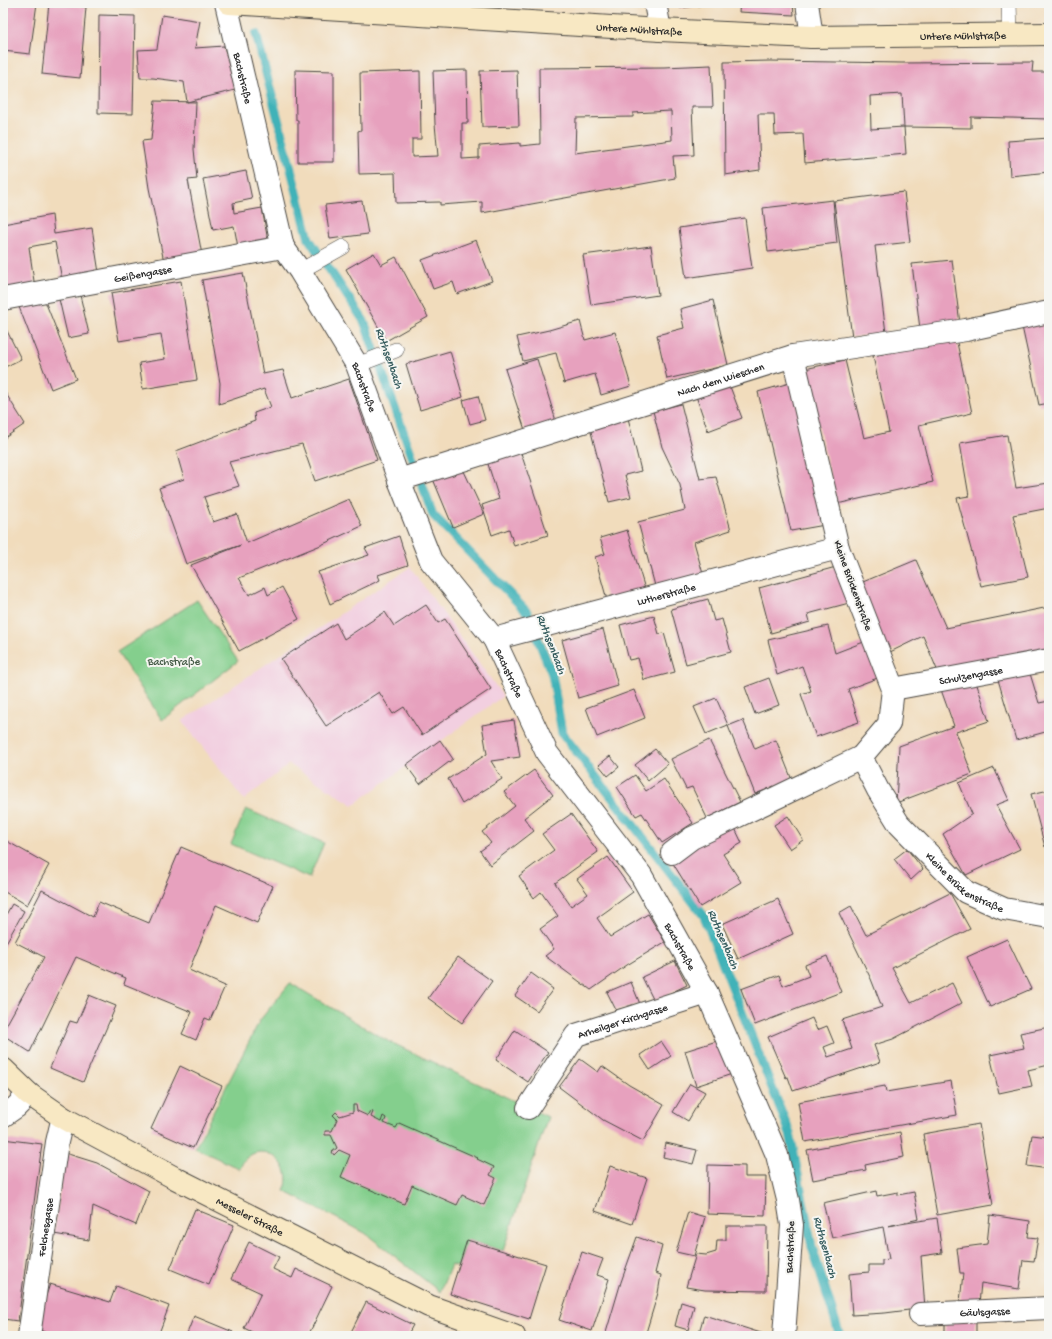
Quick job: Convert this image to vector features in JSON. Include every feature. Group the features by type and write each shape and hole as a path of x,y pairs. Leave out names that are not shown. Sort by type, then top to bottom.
{"street":[{"name":"Bachstraße","path":"226,3 283,247 300,271 357,365 399,480 431,561 494,638 547,753 642,875 707,993 777,1155 788,1200 792,1225 784,1336"},
{"name":"Untere Mühlstraße","path":"229,3 660,30 812,37 1049,34"},
{"path":"655,3 660,30"},
{"path":"807,3 812,37"},
{"name":"Geißengasse","path":"3,299 283,247"},
{"name":"Nach dem Wieschen","path":"399,480 793,356 966,330 1049,312"},
{"name":"Kleine Brückenstraße","path":"672,853 692,838 861,757 889,724 893,689 838,548 793,356"},
{"name":"Lutherstraße","path":"494,638 838,548"},
{"name":"Schulzengasse","path":"893,689 1049,660"},
{"name":"Kleine Brückenstraße","path":"861,757 878,790 899,824 966,892 1004,909 1049,917"},
{"name":"Arheilger Kirchgasse","path":"528,1108 576,1035 707,993"},
{"name":"Messeler Straße","path":"3,1069 29,1094 65,1119 175,1178 430,1306 514,1336"},
{"path":"3,1116 16,1107 29,1094"},
{"name":"Felchesgasse","path":"29,1336 56,1149 61,1125 65,1119"},
{"name":"Gäulsgasse","path":"920,1314 1049,1308"}],"lane":[{"path":"1009,3 1010,34"},
{"path":"300,271 343,247"},
{"path":"357,365 396,350"}],"shaded area":[{"path":"410,567 503,696 353,805 289,764 244,800 182,721"}],"green space":[{"name":"Bachstraße","path":"197,600 238,661 162,720 117,652"},
{"path":"246,809 324,843 309,878 231,844"},
{"path":"290,983 384,1039 548,1117 503,1251 467,1240 458,1267 451,1265 440,1292 365,1233 284,1191 287,1182 286,1174 283,1166 272,1155 264,1152 249,1156 242,1163 240,1169 195,1148 260,1020"}],"building":[{"path":"6,3 37,3 30,54 3,51 3,29"},
{"path":"49,3 86,7 80,78 42,74"},
{"path":"679,3 712,3 713,4 680,8"},
{"path":"740,3 793,3 794,15 739,12"},
{"path":"99,15 135,16 133,114 98,113"},
{"path":"162,15 200,21 195,48 224,46 235,90 187,102 184,82 140,78 138,50 157,49"},
{"path":"724,62 1033,62 1032,72 1049,72 1049,119 971,117 971,128 904,127 906,154 805,163 803,134 775,135 774,114 758,114 760,170 725,175","holes":["902,94 904,127 871,129 870,96"]},
{"path":"711,65 713,107 692,107 694,155 673,156 675,178 482,213 482,202 440,205 440,202 396,203 395,173 359,174 358,131 361,130 360,73 420,71 421,139 412,139 412,157 438,156 433,71 467,70 468,123 462,123 462,159 479,158 479,146 520,143 520,146 540,144 539,68","holes":["671,111 672,140 575,153 576,118 633,117 633,113"]},
{"path":"295,70 334,71 334,162 298,162 298,120 296,120"},
{"path":"517,70 519,126 482,127 480,71"},
{"path":"155,101 196,102 194,149 197,179 188,180 202,255 164,262 149,188 142,141 151,140"},
{"path":"1049,138 1049,172 1010,176 1008,141"},
{"path":"246,171 252,199 233,203 234,213 262,208 268,241 238,247 234,226 213,230 203,179"},
{"path":"904,192 910,242 875,246 886,333 852,337 834,201"},
{"path":"833,200 837,243 768,252 763,208"},
{"path":"362,201 368,234 330,239 325,205"},
{"path":"52,215 54,234 92,228 99,273 62,280 55,242 29,247 35,288 3,289 3,224"},
{"path":"745,218 752,268 686,278 679,228"},
{"path":"476,240 492,281 457,294 453,282 433,289 422,260"},
{"path":"651,246 658,295 591,305 583,255"},
{"path":"374,253 381,265 396,257 428,317 386,341 346,269"},
{"path":"952,260 960,324 920,329 912,264"},
{"path":"243,273 263,374 283,370 292,398 349,379 377,460 315,481 302,444 229,462 239,486 204,497 213,522 237,514 247,543 349,499 362,526 321,545 239,578 249,595 265,587 268,595 282,587 299,619 239,651 191,565 241,545 186,564 159,488 184,479 176,451 255,421 254,413 271,407 264,389 219,404 220,383 202,280"},
{"path":"181,281 197,380 143,389 139,363 165,359 161,334 119,341 111,293"},
{"path":"80,295 89,334 68,338 59,299"},
{"path":"713,300 728,365 667,379 657,335 684,328 680,309"},
{"path":"45,301 76,379 51,389 19,307"},
{"path":"1049,316 1049,403 1039,405 1021,322"},
{"path":"580,321 585,340 615,332 631,386 601,395 595,374 564,383 556,353 523,361 517,337"},
{"path":"3,323 21,359 3,368"},
{"path":"956,338 972,413 919,425 933,482 837,504 805,369 845,360 864,438 889,432 873,356"},
{"path":"450,351 463,397 420,410 406,364"},
{"path":"537,359 556,421 525,430 505,369"},
{"path":"793,382 825,525 791,531 758,392"},
{"path":"729,384 742,418 708,431 696,396"},
{"path":"3,389 25,424 3,439"},
{"path":"478,396 485,420 470,424 463,400"},
{"path":"681,404 700,479 716,477 731,530 694,542 703,574 655,586 638,522 685,510 680,485 662,447 653,411"},
{"path":"628,418 641,471 625,475 631,497 609,502 590,428"},
{"path":"1007,435 1016,488 1049,483 1049,508 1013,515 1028,577 981,586 957,498 969,496 960,443"},
{"path":"520,450 548,535 514,546 509,529 492,535 482,505 499,499 487,461"},
{"path":"463,469 484,514 453,527 433,479"},
{"path":"627,530 645,589 607,600 595,557 605,554 600,538"},
{"path":"399,536 408,565 378,575 380,580 330,604 318,572 369,555 365,548"},
{"path":"916,560 946,628 1049,607 1049,650 938,672 923,636 888,653 858,584"},
{"path":"836,567 849,603 808,614 810,622 771,633 759,588"},
{"path":"708,599 714,621 722,619 731,652 686,664 671,609"},
{"path":"426,605 438,623 445,619 491,689 422,735 404,707 393,714 379,692 326,726 281,659 336,623 344,639 385,612 394,626"},
{"path":"654,616 659,634 664,633 675,672 644,680 638,658 629,660 620,625"},
{"path":"828,626 835,653 869,640 883,676 848,689 859,722 816,737 801,694 811,691 802,666 777,675 768,640"},
{"path":"603,629 618,686 578,698 562,640"},
{"path":"1028,667 1039,703 1049,701 1049,731 1016,740 996,673"},
{"path":"974,676 989,721 956,732 972,774 896,803 899,746 954,726 940,687"},
{"path":"769,678 779,705 755,714 745,687"},
{"path":"634,690 645,718 597,737 586,708"},
{"path":"716,698 728,725 706,734 694,707"},
{"path":"514,720 520,757 491,761 502,779 462,804 448,779 487,754 482,725"},
{"path":"743,720 755,749 776,740 792,780 755,794 728,726"},
{"path":"440,740 453,759 420,784 406,765"},
{"path":"709,740 740,802 707,818 692,787 686,789 671,759"},
{"path":"655,749 668,764 648,781 635,765"},
{"path":"610,756 619,767 608,776 599,765"},
{"path":"994,768 1009,800 996,805 1020,849 966,875 943,834 972,814 959,783"},
{"path":"534,770 553,795 524,818 534,831 490,865 480,851 491,843 482,832 515,806 504,792"},
{"path":"635,775 646,791 664,779 693,823 662,843 642,813 636,816 617,787"},
{"path":"1049,790 1049,846 1045,847 1031,794"},
{"path":"571,814 598,852 555,883 571,906 588,894 577,879 608,857 633,892 597,918 610,937 648,914 665,942 627,965 591,990 545,956 554,949 540,929 558,916 541,892 534,898 519,876 554,850 542,834"},
{"path":"788,816 803,840 790,849 774,825"},
{"path":"732,822 742,843 723,854 741,882 700,907 669,857"},
{"path":"3,839 49,865 27,905 3,891"},
{"path":"181,847 273,886 257,923 216,905 189,970 225,986 210,1020 205,1018 196,1040 182,1034 192,1012 124,984 126,978 76,957 30,1052 3,1035 3,1031 44,957 15,942 42,890 93,917 99,902 149,923"},
{"path":"907,849 923,869 911,880 894,859"},
{"path":"950,893 970,929 892,968 911,1003 952,983 962,1003 893,1039 874,1045 880,1062 793,1091 788,1077 786,1078 768,1037 812,1018 817,1030 827,1026 834,1043 824,1047 828,1057 852,1049 842,1020 882,1007 871,979 839,913 851,906 866,935"},
{"path":"778,899 793,934 738,959 722,924"},
{"path":"12,904 24,911 3,948 3,920"},
{"path":"1007,939 1031,989 990,1007 967,957"},
{"path":"827,956 841,992 755,1025 741,989 779,975 783,986 809,976 805,965"},
{"path":"458,957 492,981 462,1023 428,998"},
{"path":"675,961 687,985 654,1001 642,977"},
{"path":"531,973 553,989 537,1011 515,996"},
{"path":"631,982 640,1004 616,1010 607,992"},
{"path":"89,995 116,1006 83,1082 50,1068 70,1021 77,1023"},
{"path":"1049,1027 1049,1065 1028,1070 1032,1086 999,1093 990,1055 1024,1048 1020,1033"},
{"path":"515,1030 548,1052 528,1082 496,1060"},
{"path":"720,1040 732,1074 696,1086 685,1051"},
{"path":"661,1041 671,1056 650,1070 640,1055"},
{"path":"580,1059 598,1072 602,1066 629,1085 664,1105 643,1141 603,1120 559,1087"},
{"path":"180,1066 222,1086 193,1148 151,1129"},
{"path":"951,1081 957,1115 805,1142 798,1102 885,1086 886,1092"},
{"path":"690,1084 705,1092 688,1121 673,1112"},
{"path":"353,1105 356,1105 357,1111 368,1116 370,1111 373,1112 371,1117 381,1122 383,1116 386,1118 384,1123 396,1128 399,1123 478,1158 477,1159 494,1167 490,1175 496,1178 484,1205 462,1195 457,1205 412,1185 404,1204 341,1177 350,1155 339,1150 334,1155 332,1152 337,1148 331,1135 325,1135 325,1131 332,1131 337,1119 333,1115 336,1112 340,1116 353,1112"},
{"path":"979,1124 993,1205 937,1215 923,1134"},
{"path":"900,1132 904,1157 865,1165 866,1170 813,1180 807,1150"},
{"path":"1032,1135 1049,1137 1049,1169 1027,1166"},
{"path":"3,1139 42,1144 18,1321 3,1319"},
{"path":"666,1143 697,1150 693,1164 663,1157"},
{"path":"65,1153 97,1163 149,1191 136,1225 93,1206 89,1240 54,1234"},
{"path":"708,1165 745,1166 745,1177 766,1177 765,1216 707,1214"},
{"path":"610,1166 647,1178 632,1224 595,1211"},
{"path":"876,1191 877,1196 898,1192 898,1195 914,1192 919,1219 888,1226 937,1218 942,1253 921,1256 925,1308 852,1315 849,1274 869,1272 869,1265 882,1265 882,1260 889,1259 883,1227 832,1238 823,1203"},
{"path":"195,1209 234,1225 209,1285 170,1269"},
{"path":"688,1212 705,1217 694,1256 676,1252"},
{"path":"990,1215 1030,1221 1028,1237 1038,1238 1034,1261 1023,1260 1019,1289 981,1283 979,1304 960,1302 963,1273 960,1273 957,1248 987,1244"},
{"path":"726,1226 767,1226 766,1291 705,1290 686,1287 696,1254 706,1255 716,1252 717,1240 726,1240"},
{"path":"637,1237 662,1246 655,1273 661,1275 658,1293 645,1336 605,1336 621,1282"},
{"path":"467,1240 546,1264 529,1319 450,1294"},
{"path":"249,1242 279,1257 273,1269 292,1278 296,1269 332,1286 308,1336 260,1336 244,1328 261,1293 231,1279"},
{"path":"582,1252 603,1259 597,1275 609,1279 592,1331 559,1320"},
{"path":"50,1284 110,1302 116,1286 169,1306 158,1336 105,1336 99,1334 98,1336 54,1336 35,1328"},
{"path":"366,1302 413,1325 407,1336 349,1336"},
{"path":"681,1302 694,1306 688,1330 675,1326"},
{"path":"704,1315 764,1334 763,1336 698,1336"},
{"path":"194,1316 233,1332 231,1336 186,1336"},
{"path":"976,1319 976,1336 945,1336 945,1321"}],"waterway":[{"name":"Ruthsenbach","path":"256,34 309,239 364,321 433,515 527,612 552,674 562,733 704,916 790,1133 812,1247 840,1336"}]}
